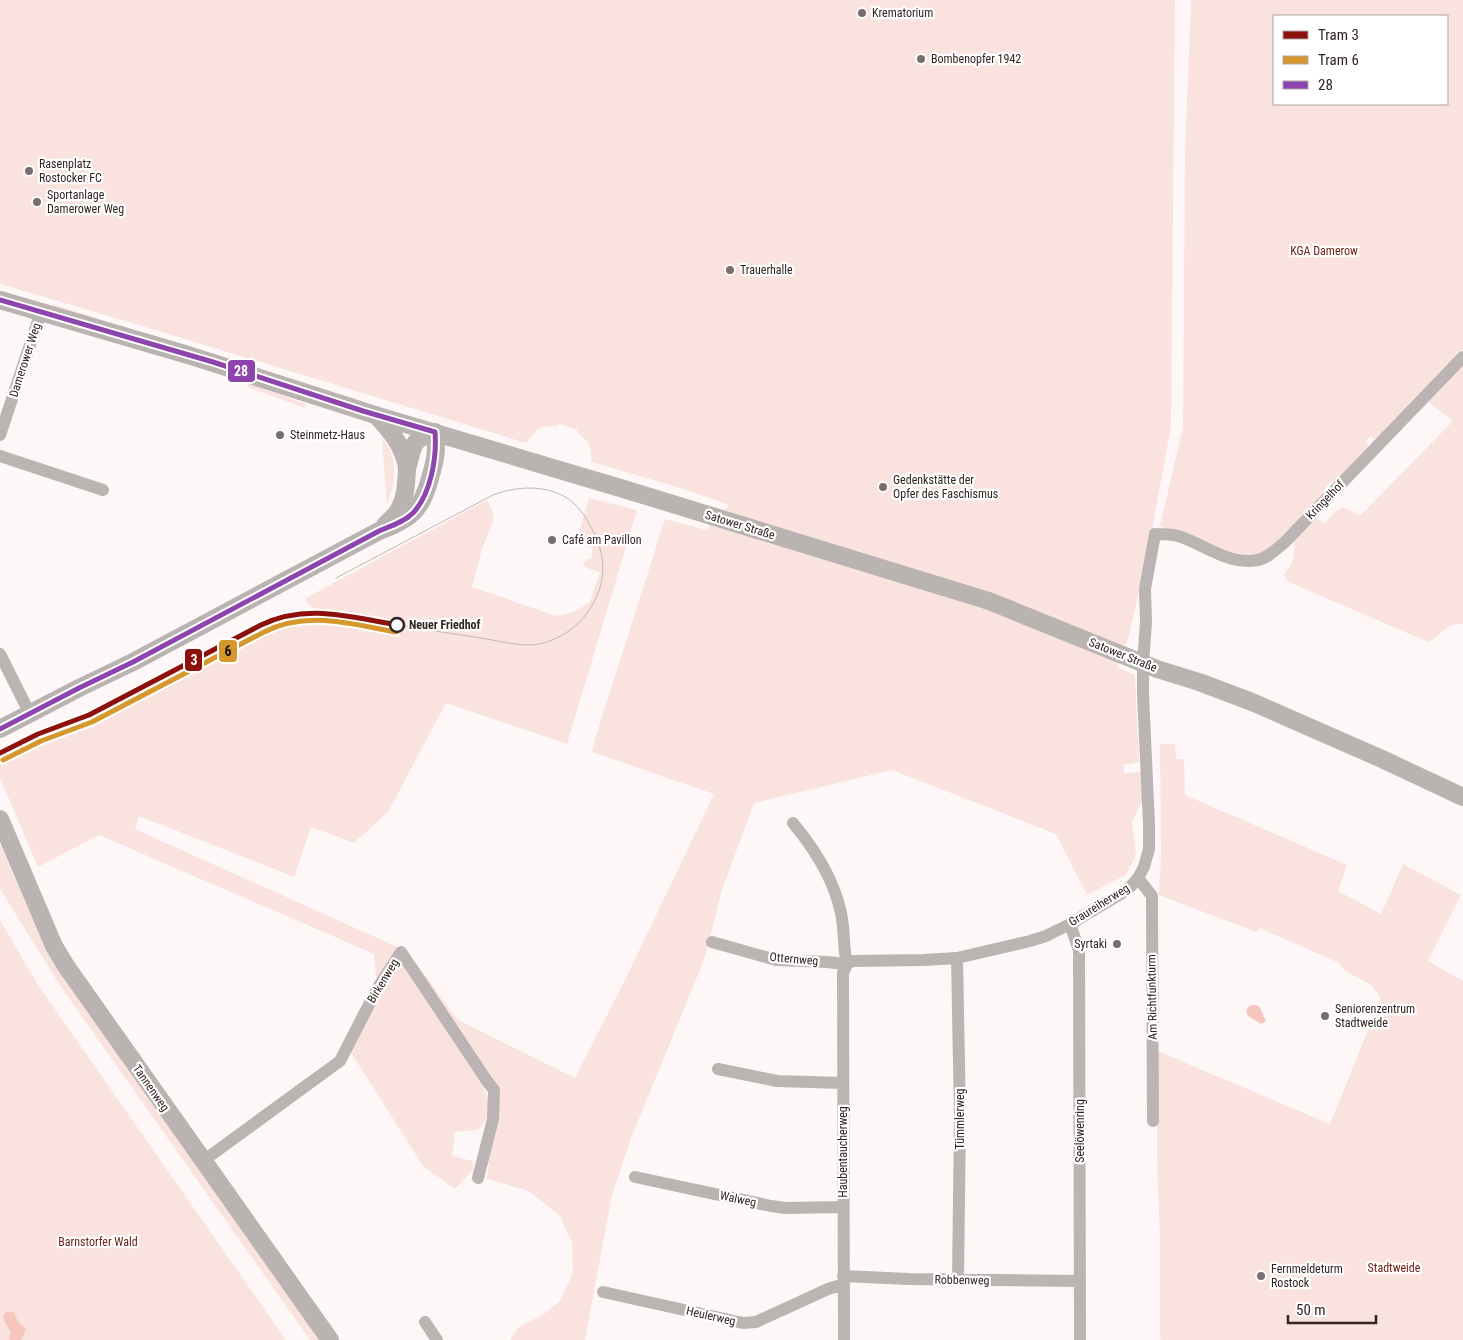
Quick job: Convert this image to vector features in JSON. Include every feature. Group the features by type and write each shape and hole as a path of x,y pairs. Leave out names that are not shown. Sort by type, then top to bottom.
{"main road":[{"name":"Satower Straße","path":"0,300 226,367 375,415 989,602 1143,664 1252,702 1463,796"},
{"path":"375,415 387,426 396,440 403,453 407,469"},
{"path":"0,729 133,662 379,531 404,520 420,506 426,494 437,453 435,432 420,437 414,443 407,469 402,503 397,513 379,531"},
{"name":"Tannenweg","path":"0,819 54,946 66,966 330,1340"}],"street":[{"name":"Damerower Weg","path":"0,436 41,312"},
{"name":"Kringelhof","path":"1155,534 1180,537 1231,559 1259,560 1268,556 1284,543 1463,357"},
{"path":"0,456 103,490"},
{"name":"Graureiherweg","path":"847,964 852,961 957,958 1030,941 1046,936 1070,924 1122,893 1138,878 1144,867 1149,849 1143,664 1146,589 1155,534"},
{"path":"0,654 25,704"},
{"name":"Haubentaucherweg","path":"793,823 821,861 832,884 843,925 847,964 843,973 844,1340"},
{"name":"Am Richtfunkturm","path":"1138,878 1152,896 1153,1121"},
{"name":"Seelöwenring","path":"1070,924 1079,950 1080,1340"},
{"name":"Otternweg","path":"712,942 776,960 847,964"},
{"name":"Birkenweg","path":"203,1161 340,1061 377,989 401,952 494,1090 493,1119 478,1178"},
{"name":"Tümmlerweg","path":"957,958 960,1117 958,1280"},
{"path":"718,1069 777,1081 843,1083"},
{"name":"Walweg","path":"635,1177 771,1206 785,1208 843,1207"},
{"name":"Robbenweg","path":"844,1280 1080,1281"},
{"name":"Heulerweg","path":"603,1292 743,1323 756,1322 844,1280"},
{"path":"425,1322 437,1340"}],"green space":[{"path":"0,0 1175,0 1171,426 1150,542 1129,636 1117,667 1135,675 1139,762 1123,765 1124,773 1141,772 1143,799 1132,822 1136,855 1126,875 1087,895 1056,834 892,770 754,803 722,890 704,960 631,1138 612,1195 585,1340 510,1340 518,1328 547,1312 560,1301 573,1273 572,1243 560,1216 529,1191 487,1179 496,1099 473,1057 489,1103 488,1117 478,1130 455,1132 452,1156 473,1161 473,1170 455,1189 423,1166 348,1048 377,989 374,954 99,835 38,867 0,778 0,757 30,743 98,719 288,624 307,621 319,623 325,619 327,611 312,608 307,603 306,598 487,500 494,518 482,549 472,587 556,616 574,612 590,602 600,572 584,567 583,564 588,558 591,559 593,548 576,543 589,498 637,510 567,744 446,703 388,812 354,843 311,827 294,877 139,816 135,829 402,949 411,956 458,1020 575,1078 627,976 714,794 592,752 595,739 665,519 706,530 729,505 677,487 591,462 591,449 587,441 577,430 559,424 539,429 526,443 0,284"},
{"name":"KGA Damerow","path":"1191,0 1463,0 1463,349 1400,417 1376,439 1370,436 1366,442 1367,448 1335,483 1331,481 1326,487 1327,490 1273,547 1256,555 1245,556 1220,551 1160,526 1183,427 1185,153"},
{"path":"52,304 366,402 331,395 53,308"},
{"path":"1463,363 1463,624 1447,627 1428,642 1293,584 1284,575 1293,558 1292,539 1315,516 1324,524 1336,511 1343,507 1360,516 1453,421 1427,401"},
{"path":"249,384 306,404 305,408 248,387"},
{"path":"382,439 391,453 394,470 394,479 387,504"},
{"name":"Stadtweide","path":"1160,744 1175,744 1176,759 1184,759 1185,795 1347,865 1338,891 1381,914 1403,864 1461,895 1428,961 1463,981 1463,1340 1160,1339 1157,1053 1160,1052 1330,1124 1381,998 1371,985 1345,971 1339,963 1260,928 1256,932 1159,895 1161,854"},
{"path":"0,844 44,945 58,969 321,1340 310,1340 61,987 0,889"},
{"name":"Barnstorfer Wald","path":"0,920 38,985 286,1340 0,1340"}],"shaded area":[{"path":"1249,1006 1259,1006 1266,1021 1261,1024 1248,1016 1246,1011"},
{"path":"7,1312 14,1312 18,1322 26,1329 21,1340 9,1340 11,1333 3,1318"}],"tram line":[{"path":"336,578 493,495 504,491 528,488 551,491 562,495 572,501 590,524 601,552 603,564 601,585 597,596 584,617 564,634 539,644 520,645 397,625"},
{"name":"3","path":"0,753 38,734 89,715 261,625 278,618 311,613 345,616 397,625"},
{"name":"6","path":"3,760 41,741 92,722 280,625 313,620 346,623 396,632"}],"transit line":[{"name":"28","path":"0,300 213,362 363,411 435,432 432,475 419,505 406,519 379,531 133,662 0,729"}],"place":[{"name":"Krematorium","path":"862,13"},
{"name":"Bombenopfer 1942","path":"921,59"},
{"name":"Rasenplatz Rostocker FC","path":"29,171"},
{"name":"Sportanlage Damerower Weg","path":"37,202"},
{"name":"Trauerhalle","path":"730,270"},
{"name":"Steinmetz-Haus","path":"280,435"},
{"name":"Gedenkstätte der Opfer des Faschismus","path":"883,487"},
{"name":"Café am Pavillon","path":"552,540"},
{"name":"Neuer Friedhof","path":"397,625"},
{"name":"Syrtaki","path":"1117,944"},
{"name":"Seniorenzentrum Stadtweide","path":"1325,1016"},
{"name":"Fernmeldeturm Rostock","path":"1261,1276"}]}
